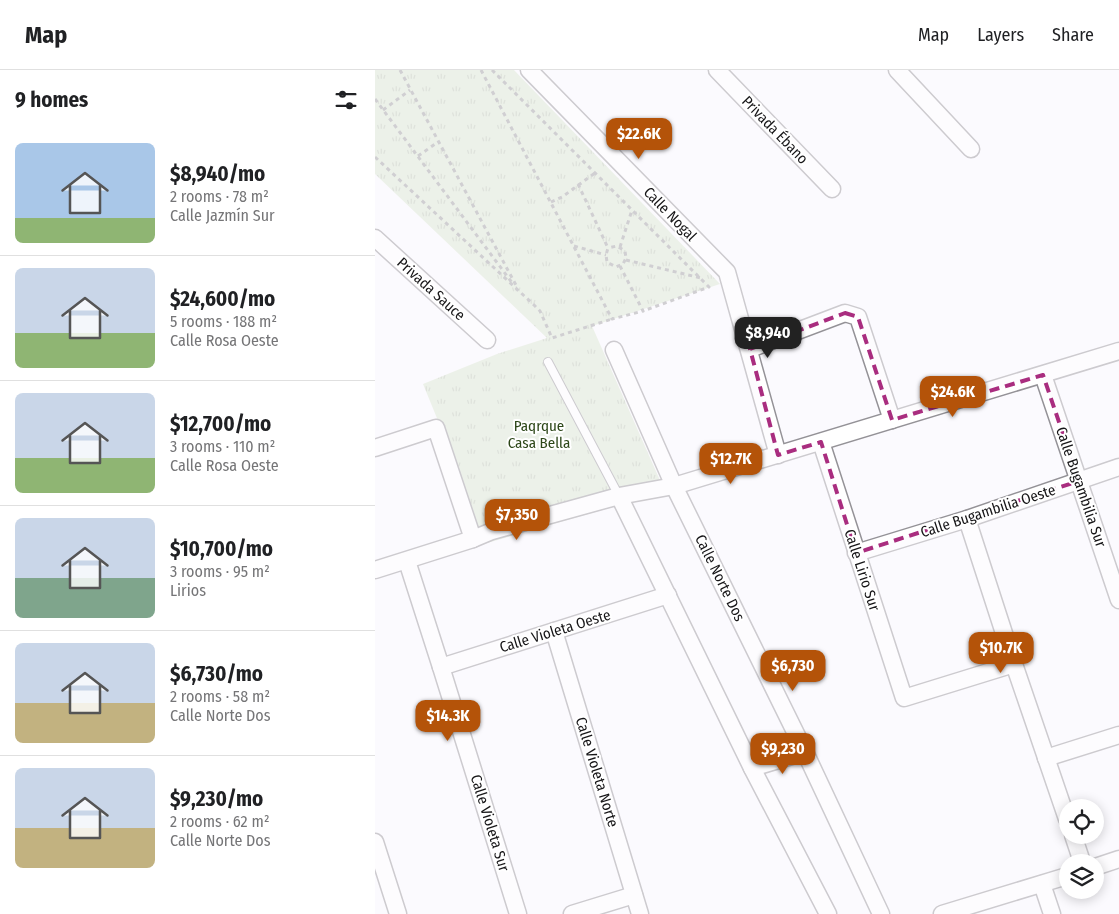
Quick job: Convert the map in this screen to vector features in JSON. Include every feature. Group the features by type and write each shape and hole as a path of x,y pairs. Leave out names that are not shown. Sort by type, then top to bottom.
{"street":[{"name":"Calle Nogal","path":"529,70 727,272 750,349"},
{"name":"Privada Ébano","path":"717,70 832,190"},
{"path":"897,70 971,149"},
{"name":"Privada Sauce","path":"375,238 487,340"},
{"path":"778,455 750,349 845,313 858,317 891,420"},
{"name":"Calle Norte Dos","path":"614,350 674,486 805,752 881,914"},
{"path":"375,570 473,539 492,531 619,496 674,486 1119,351"},
{"name":"Calle Bugambilia Sur","path":"1043,375 1119,600"},
{"path":"375,448 436,428 473,539"},
{"name":"Calle Lirio Sur","path":"821,442 903,698 1014,664"},
{"name":"Calle Bugambilia Oeste","path":"856,553 967,519 1119,467"},
{"path":"619,496 752,768 828,914"},
{"path":"967,519 1060,799"},
{"name":"Calle Violeta Sur","path":"407,560 518,914"},
{"name":"Calle Violeta Oeste","path":"441,667 668,595"},
{"name":"Calle Violeta Norte","path":"554,631 640,914"},
{"path":"1047,758 1119,735"},
{"path":"752,768 805,752"},
{"path":"375,842 398,914"},
{"path":"1104,864 1119,859"},
{"path":"942,914 1059,879"},
{"path":"1042,884 1052,914"},
{"path":"572,914 634,895"}],"lane":[{"path":"548,362 619,496"}],"path":[{"path":"400,70 519,291"},
{"path":"481,70 612,320"},
{"path":"375,157 540,311 552,338 709,287 492,70"},
{"path":"383,110 410,90"},
{"path":"375,99 519,291"},
{"path":"418,156 439,142"},
{"path":"551,202 562,197 595,173"},
{"path":"578,184 608,248 606,258 613,266 620,266 626,260"},
{"path":"619,247 632,210"},
{"path":"574,246 606,255"},
{"path":"608,248 619,247 625,251 626,260"},
{"path":"626,260 701,278"},
{"path":"620,266 643,310"}],"highlighted area":[{"path":"845,313 858,317 892,420 1043,375 1079,481 856,553 821,442 778,455 750,349"}],"green space":[{"name":"Paqrque Casa Bella","path":"375,70 514,70 720,284 592,326 666,494 623,504 480,545 441,428 423,384 497,354 547,338 375,174"}]}
